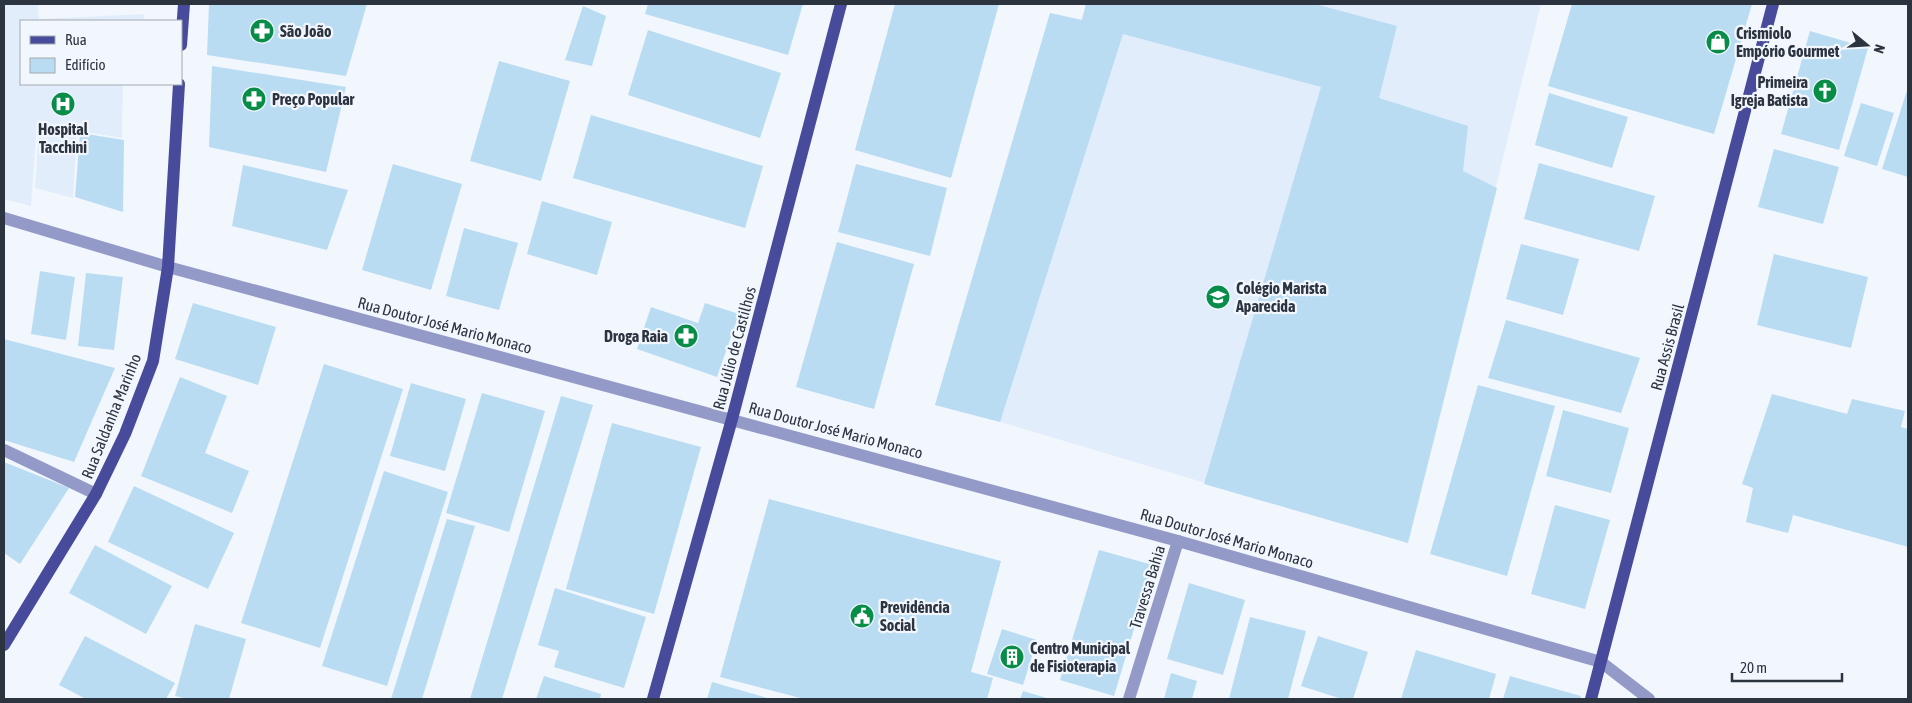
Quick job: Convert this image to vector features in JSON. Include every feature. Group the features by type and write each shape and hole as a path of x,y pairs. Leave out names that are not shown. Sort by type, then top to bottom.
{"main road":[{"path":"182,32 184,4"},
{"name":"Rua Júlio de Castilhos","path":"653,699 732,419 841,4"},
{"name":"Rua Assis Brasil","path":"1591,699 1773,4"},
{"name":"Rua Saldanha Marinho","path":"4,645 96,494 122,441 153,361 168,267 179,85"}],"street":[{"name":"Rua Doutor José Mario Monaco","path":"4,218 168,267 1178,541 1602,662"},
{"path":"4,450 96,494"},
{"name":"Travessa Bahia","path":"1129,699 1178,541"},
{"path":"1602,662 1649,699"}],"shaded area":[{"name":"Hospital Tacchini","path":"4,4 38,4 39,19 144,14 144,20 20,20 20,85 123,85 122,138 37,124 31,206 4,199"},
{"name":"Colégio Marista Aparecida","path":"1086,4 1541,4 1408,543 1000,422 935,405 1050,13 1081,20"},
{"path":"39,126 77,132 73,198 35,188"}],"building":[{"path":"209,4 367,4 346,76 207,55"},
{"path":"648,4 803,4 788,55 645,14"},
{"path":"895,4 999,4 951,178 855,150"},
{"path":"1086,4 1315,4 1397,26 1379,98 1468,126 1463,171 1497,188 1408,543 1204,484 1321,87 1123,34 1000,422 935,405 1050,13 1082,20"},
{"path":"1572,4 1752,4 1714,134 1548,86"},
{"path":"583,6 606,16 592,66 565,60"},
{"path":"648,30 781,73 760,138 628,95"},
{"name":"Primeira Igreja Batista","path":"1810,31 1868,48 1839,150 1781,134"},
{"path":"499,61 570,81 541,181 470,161"},
{"path":"212,66 346,87 326,172 209,147"},
{"path":"1908,87 1908,177 1882,169"},
{"path":"1549,93 1628,117 1612,168 1535,145"},
{"path":"1861,103 1894,113 1877,166 1844,156"},
{"path":"591,115 763,166 745,228 573,178"},
{"path":"80,133 124,140 123,212 75,197"},
{"path":"1774,149 1839,167 1823,224 1758,207"},
{"path":"1539,163 1655,196 1639,251 1524,219"},
{"path":"393,164 462,184 431,290 362,270"},
{"path":"856,164 947,188 930,256 838,232"},
{"path":"243,165 348,190 327,250 232,226"},
{"path":"542,201 612,222 597,275 527,254"},
{"path":"464,228 518,243 499,310 446,296"},
{"path":"837,242 914,264 874,409 796,387"},
{"path":"1521,244 1579,259 1563,315 1506,299"},
{"path":"1774,254 1868,277 1851,348 1757,325"},
{"path":"40,271 75,277 66,340 31,334"},
{"path":"86,273 123,277 114,350 78,346"},
{"path":"193,303 276,327 258,385 175,359"},
{"name":"Droga Raia","path":"705,303 739,314 717,377 637,349 651,307 698,323"},
{"path":"1506,320 1640,358 1621,413 1488,378"},
{"path":"4,339 115,368 74,462 4,440"},
{"path":"324,364 403,389 320,648 241,623"},
{"path":"180,377 227,396 205,453 249,471 232,513 141,476"},
{"path":"411,383 466,399 445,471 390,456"},
{"path":"1478,385 1555,406 1507,576 1430,554"},
{"path":"482,393 545,411 509,532 446,513"},
{"path":"1772,394 1847,414 1852,399 1905,411 1901,427 1908,429 1908,547 1793,515 1788,533 1746,522 1753,488 1742,484"},
{"path":"561,396 593,405 502,699 470,699"},
{"path":"1563,410 1629,428 1611,493 1546,476"},
{"path":"612,423 701,447 654,614 566,589"},
{"path":"4,462 69,488 20,564 4,553"},
{"path":"384,471 448,492 387,686 322,666"},
{"path":"134,486 234,533 208,589 108,542"},
{"name":"Previdência Social","path":"769,499 1001,561 971,672 993,678 987,699 804,699 720,677"},
{"path":"1555,505 1610,520 1585,609 1531,594"},
{"path":"447,519 475,526 422,699 391,699"},
{"path":"95,545 172,586 146,634 69,593"},
{"path":"1099,550 1153,565 1114,696 1060,680"},
{"path":"1189,583 1245,600 1223,675 1167,659"},
{"path":"555,588 646,617 624,688 554,667 559,651 538,645"},
{"path":"1250,617 1306,631 1288,699 1229,699"},
{"path":"195,624 246,639 229,699 188,699 175,696"},
{"name":"Centro Municipal de Fisioterapia","path":"1002,629 1037,640 1023,685 987,674"},
{"path":"85,636 175,683 166,699 86,699 59,685"},
{"path":"1318,636 1368,652 1353,699 1342,699 1301,686"},
{"path":"1416,650 1496,674 1489,699 1401,699"},
{"path":"1171,673 1197,681 1192,699 1164,699"},
{"path":"544,676 601,694 600,699 536,699"},
{"path":"1510,676 1581,696 1580,699 1503,699"},
{"path":"712,682 771,699 707,699"},
{"path":"1023,691 1050,699 1020,699"}],"place":[{"name":"São João","path":"262,31"},
{"name":"Crismiolo Empório Gourmet","path":"1718,42"},
{"name":"Primeira Igreja Batista","path":"1825,91"},
{"name":"Preço Popular","path":"254,99"},
{"name":"Hospital Tacchini","path":"63,104"},
{"name":"Colégio Marista Aparecida","path":"1218,297"},
{"name":"Droga Raia","path":"686,336"},
{"name":"Previdência Social","path":"862,616"},
{"name":"Centro Municipal de Fisioterapia","path":"1012,657"}]}
